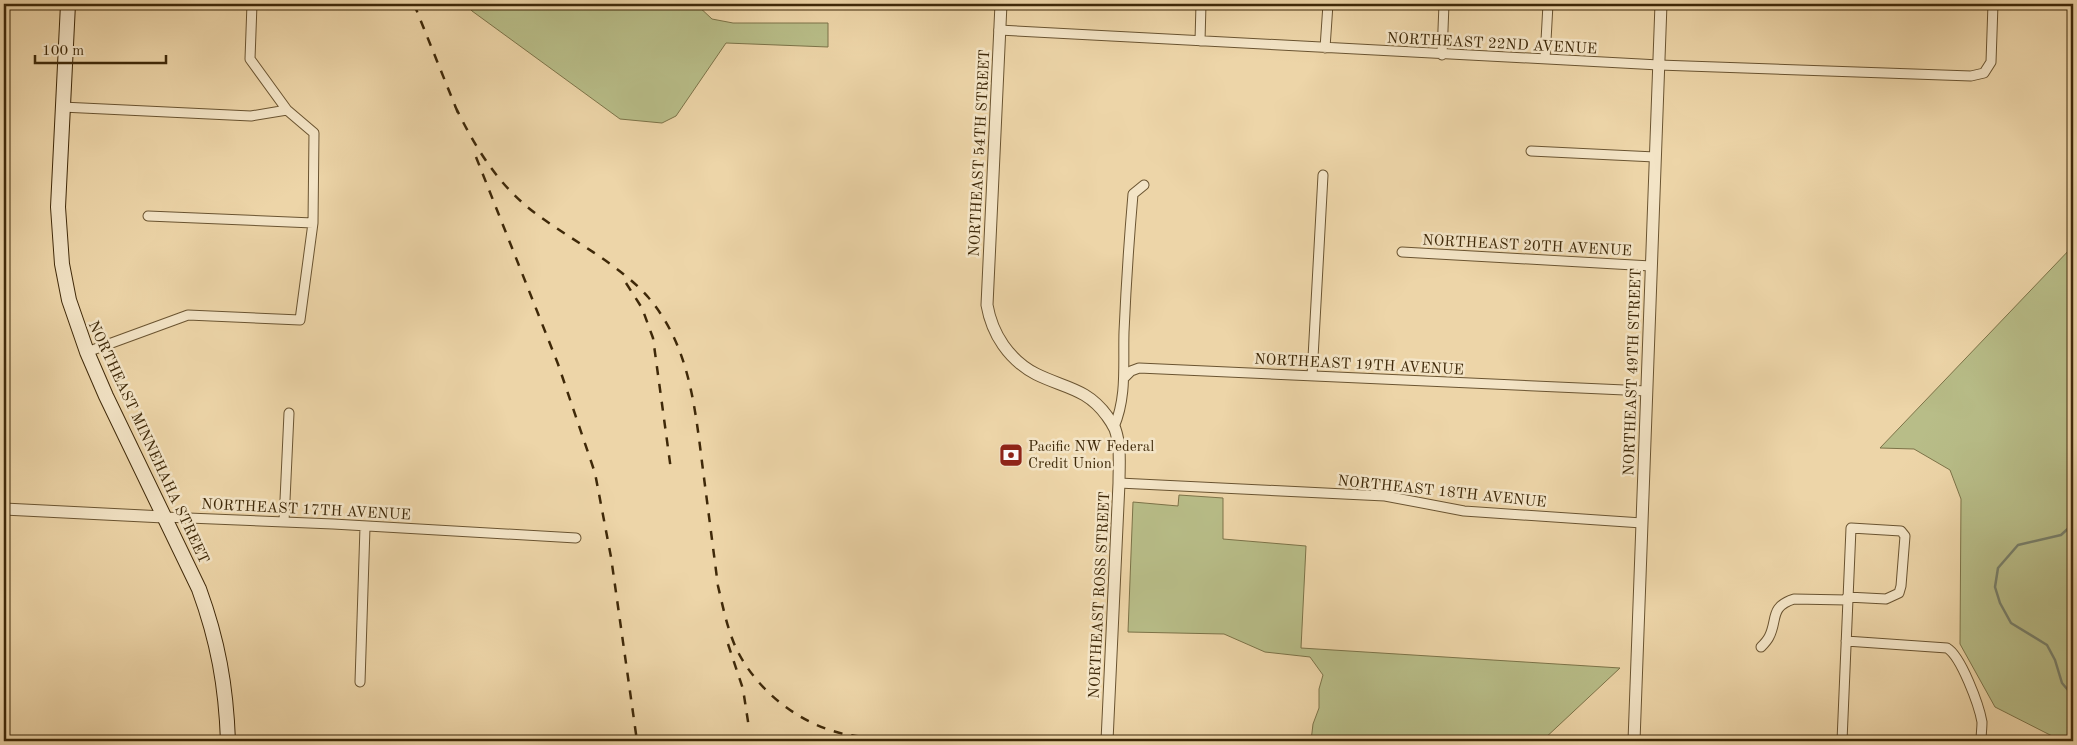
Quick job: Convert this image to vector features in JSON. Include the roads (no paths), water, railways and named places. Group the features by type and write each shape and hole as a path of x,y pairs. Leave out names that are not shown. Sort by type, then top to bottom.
{"main road":[{"name":"NORTHEAST MINNEHAHA STREET","path":"68,4 58,227 62,264 70,300 87,352 199,589 214,634 226,696 228,741"}],"street":[{"path":"87,352 188,316 300,320 313,223 314,133 287,110 250,59 252,4"},
{"name":"NORTHEAST 54TH STREET","path":"987,304 1001,4"},
{"path":"1200,41 1201,4"},
{"path":"1325,48 1328,4"},
{"path":"1442,54 1444,4"},
{"path":"1545,59 1548,4"},
{"name":"NORTHEAST 49TH STREET","path":"1634,741 1661,4"},
{"name":"NORTHEAST 22ND AVENUE","path":"999,30 1659,65 1971,76 1984,74 1991,62 1994,4"},
{"path":"62,107 251,116 287,110"},
{"path":"1531,151 1655,157"},
{"path":"1312,376 1323,174"},
{"path":"1114,427 1120,413 1124,378 1123,358 1133,194 1144,185"},
{"path":"148,216 313,223"},
{"name":"NORTHEAST 20TH AVENUE","path":"1402,252 1651,266"},
{"name":"NORTHEAST ROSS STREET","path":"987,304 994,329 1003,346 1016,359 1037,374 1065,384 1092,399 1101,408 1114,427 1119,455 1119,483 1107,741"},
{"name":"NORTHEAST 19TH AVENUE","path":"1124,378 1131,371 1139,368 1647,391"},
{"path":"284,522 288,413"},
{"name":"NORTHEAST 18TH AVENUE","path":"1119,483 1385,496 1464,511 1642,523"},
{"name":"NORTHEAST 17TH AVENUE","path":"4,509 576,538"},
{"path":"360,682 365,527"},
{"path":"1761,647 1769,636 1776,611 1788,601 1794,599 1847,599 1886,599 1899,593 1905,536 1901,531 1893,529 1850,528 1847,599 1842,741"},
{"path":"1846,641 1947,648 1950,650 1959,663 1976,702 1982,722 1981,741"}],"waterway":[{"path":"2073,524 2061,535 2018,545 1998,568 1995,587 2000,603 2011,623 2047,645 2055,660 2062,683 2073,696"}],"railway":[{"path":"414,4 458,113"},
{"path":"455,106 480,152 512,193 539,216 610,264 637,286 662,316 673,336 682,357 693,401 718,586 730,633 736,648 755,678 767,691 795,713 827,729 864,737 924,741"},
{"path":"476,157 558,364 595,473 611,557 637,741"},
{"path":"626,283 642,308 653,338 671,470"},
{"path":"728,644 743,689 749,728"}],"place":[{"name":"Pacific NW Federal Credit Union","path":"1011,455"}]}
